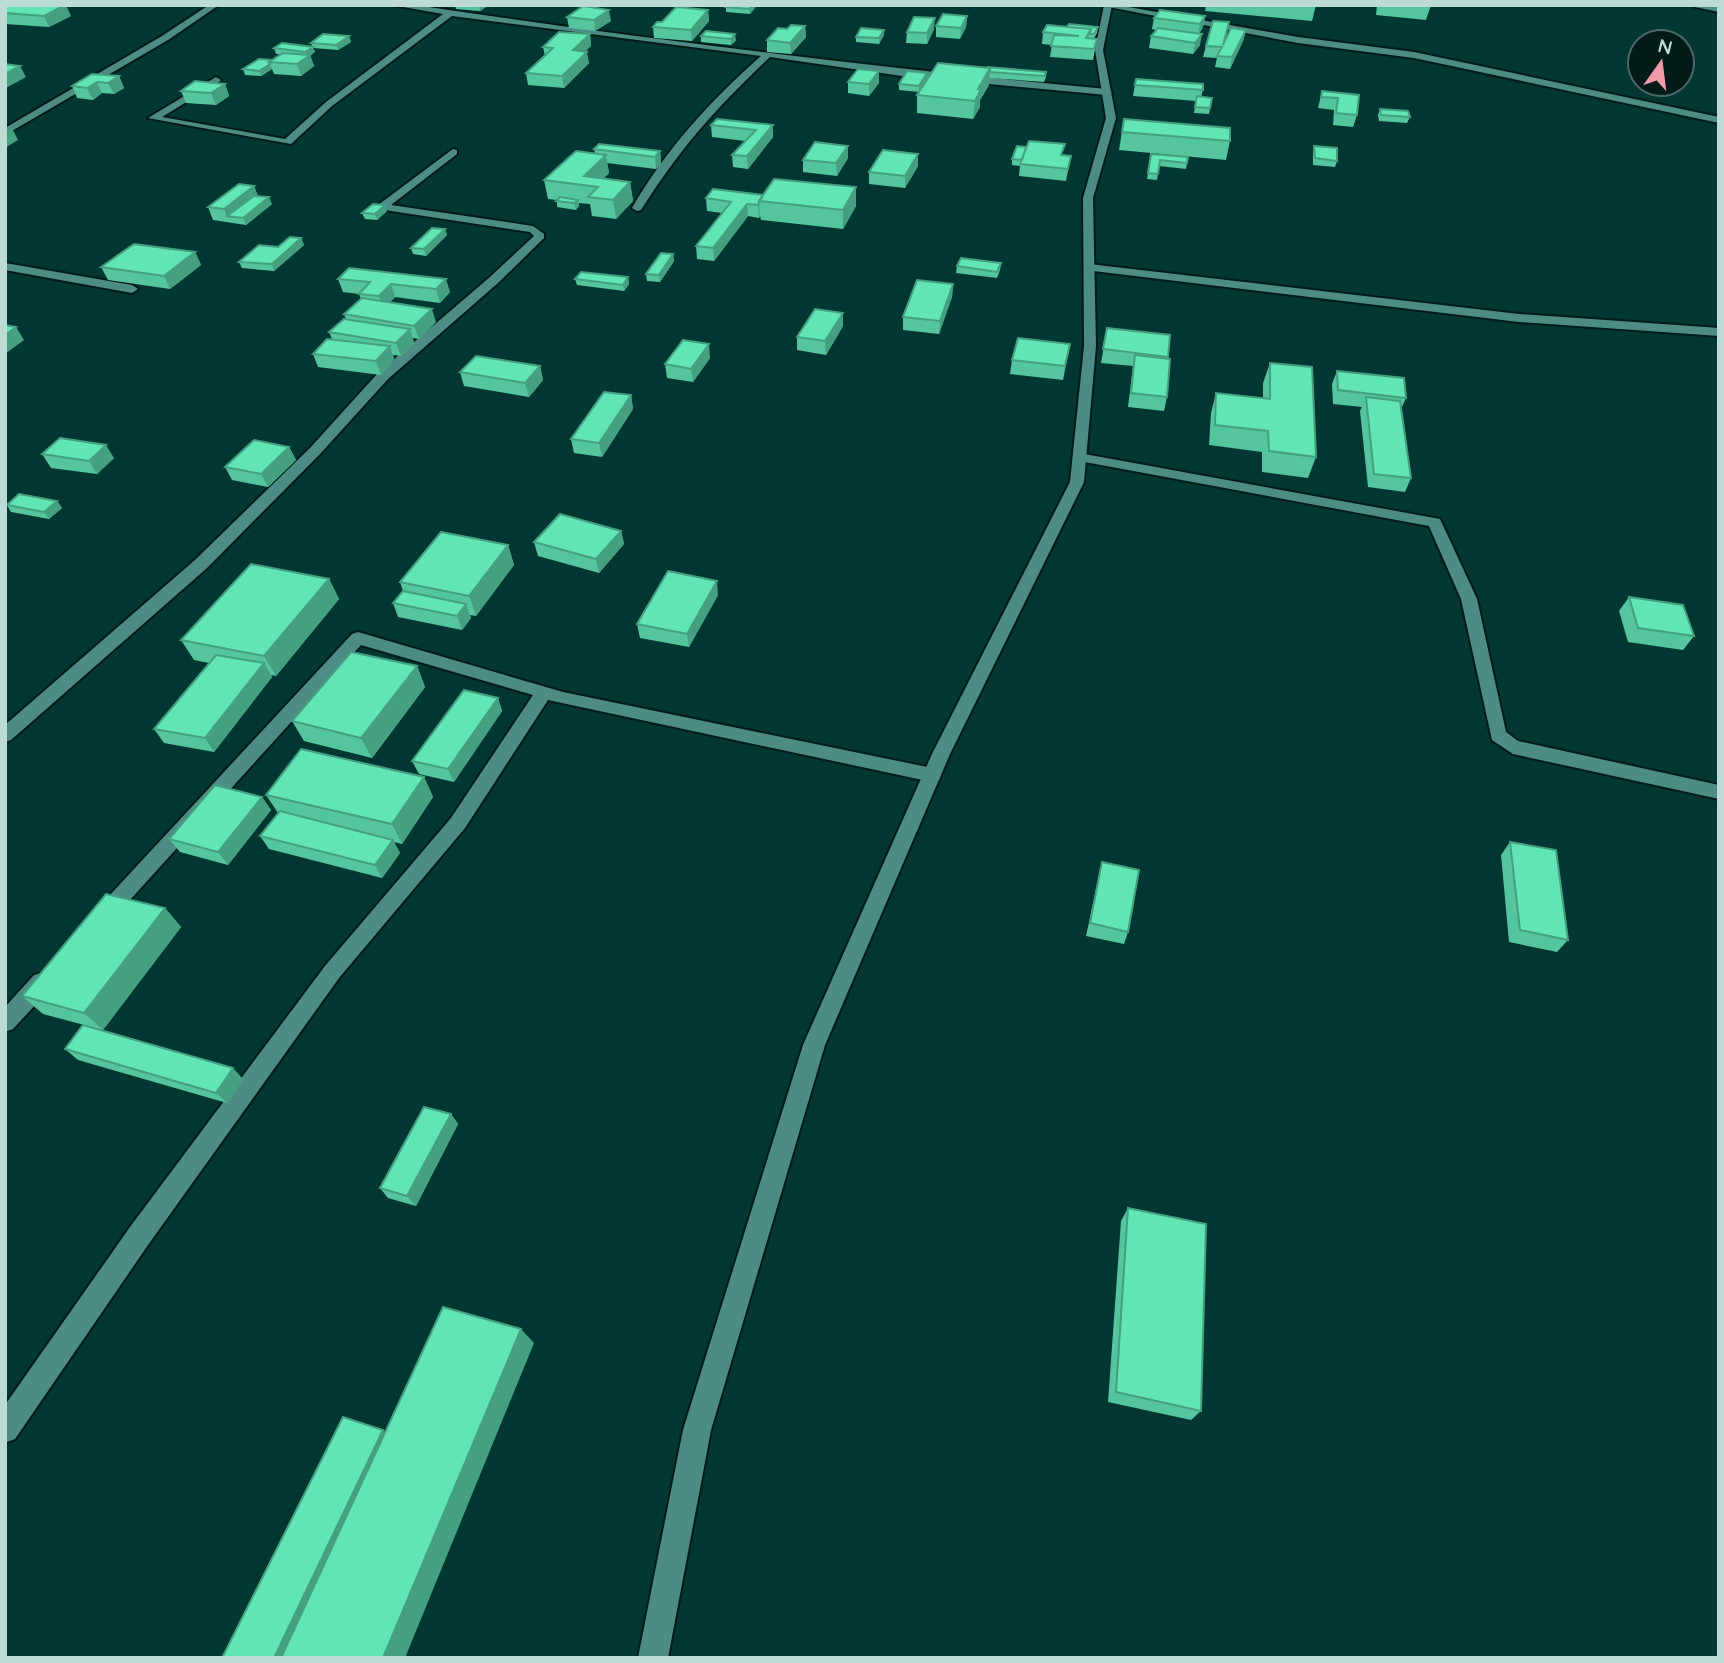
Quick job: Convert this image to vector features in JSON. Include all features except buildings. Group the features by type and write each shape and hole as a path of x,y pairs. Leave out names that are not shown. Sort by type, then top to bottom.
{"street":[{"path":"5,132 215,5"},
{"path":"396,5 902,73 1107,92"},
{"path":"1698,5 1719,10"},
{"path":"653,1658 697,1430 814,1045 932,775 1077,482 1090,346 1088,198 1111,118 1099,50 1107,6 1298,40 1414,55 1719,120"},
{"path":"216,79 153,118 287,142 329,104 449,14"},
{"path":"637,208 654,177 716,104 766,56"},
{"path":"5,735 201,564 315,451 383,376 494,280 540,236 533,229 382,207 453,152"},
{"path":"5,266 132,289"},
{"path":"1089,268 1519,318 1719,332"},
{"path":"1079,457 1436,522 1469,599 1498,736 1513,747 1719,792"},
{"path":"89,931 358,638 544,692 932,775"},
{"path":"5,1429 139,1236 332,972 458,823 544,692"},
{"path":"5,1023 52,972"}]}
